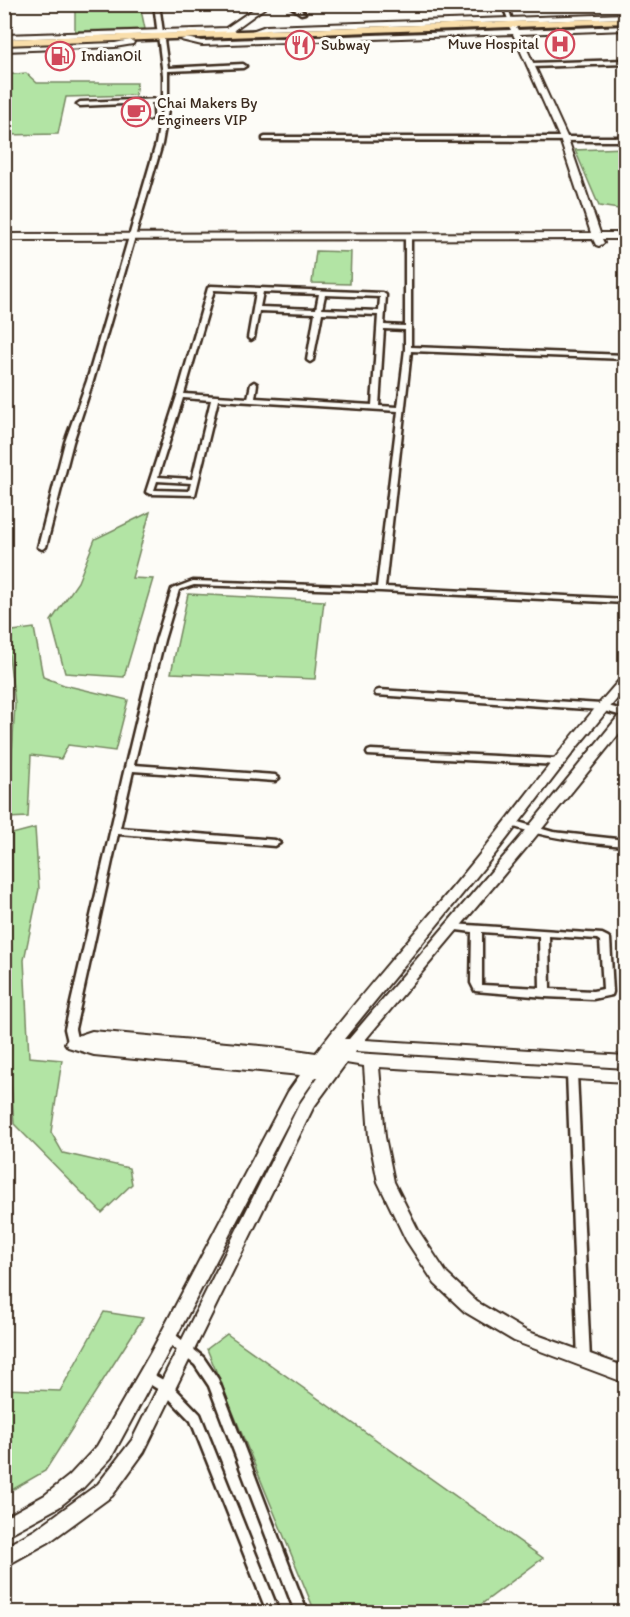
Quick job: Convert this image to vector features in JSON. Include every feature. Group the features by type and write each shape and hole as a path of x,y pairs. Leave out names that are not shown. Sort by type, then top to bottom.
{"main road":[{"path":"4,48 130,42 159,36 185,40 626,18"},
{"path":"4,39 513,25 626,26"}],"street":[{"path":"42,547 69,442 90,381 159,144 165,101 165,70 156,4"},
{"path":"232,32 267,4"},
{"path":"289,4 303,13"},
{"path":"504,4 564,139 597,240"},
{"path":"531,65 626,62"},
{"path":"165,70 243,66"},
{"path":"148,101 149,118"},
{"path":"80,104 165,101"},
{"path":"265,139 626,139"},
{"path":"597,240 626,236"},
{"path":"4,237 131,240 597,240 626,243"},
{"path":"4,243 131,240"},
{"path":"381,589 408,349 409,240"},
{"path":"215,398 192,493 150,492 211,288 383,295 375,407"},
{"path":"251,338 260,290"},
{"path":"310,360 322,293"},
{"path":"256,309 382,313"},
{"path":"382,327 409,328"},
{"path":"408,349 626,357"},
{"path":"250,400 254,384"},
{"path":"180,396 401,409"},
{"path":"154,479 194,482"},
{"path":"626,601 381,589 193,584 176,590 160,640 129,768 70,1029 73,1043 94,1049 331,1058 626,1076"},
{"path":"4,1558 42,1536 105,1490 138,1446 187,1351 297,1122 331,1058 412,942 626,680"},
{"path":"4,1528 52,1501 92,1467 104,1452 147,1376 294,1096 452,927 626,715 602,707 379,693"},
{"path":"371,753 558,762"},
{"path":"129,768 275,778"},
{"path":"511,823 533,831 573,840 626,843"},
{"path":"115,831 274,843"},
{"path":"452,927 604,938 608,992 602,995 482,989 477,986 477,929"},
{"path":"544,933 545,993"},
{"path":"331,1058 626,1062"},
{"path":"370,1060 377,1137 386,1182 412,1235 441,1279 471,1307 520,1336 626,1376"},
{"path":"572,1073 584,1360"},
{"path":"168,1336 199,1361 214,1383 301,1612"},
{"path":"147,1376 168,1389 196,1418 273,1612"}],"green space":[{"path":"75,5 140,5 145,29 75,31"},
{"path":"26,73 37,83 137,83 135,95 66,97 58,134 5,135 5,75"},
{"path":"625,148 625,210 599,206 575,150"},
{"path":"316,251 351,252 350,284 312,283"},
{"path":"150,512 132,578 153,579 124,677 65,673 51,621 78,582 95,539"},
{"path":"188,594 324,601 315,679 171,673"},
{"path":"34,628 43,677 64,685 128,700 115,751 68,745 61,759 31,755 28,817 8,818 15,704 6,632"},
{"path":"35,828 39,889 24,960 29,1057 62,1060 51,1132 63,1153 129,1168 132,1184 102,1213 14,1124 4,983 5,926 12,886 12,834"},
{"path":"104,1312 143,1318 45,1471 5,1494 5,1389 60,1391"},
{"path":"227,1334 543,1558 471,1612 315,1612 207,1349"}],"place":[{"name":"Muve Hospital","path":"560,44"},
{"name":"Subway","path":"300,45"},
{"name":"IndianOil","path":"60,56"},
{"name":"Chai Makers By Engineers VIP","path":"136,112"}]}
